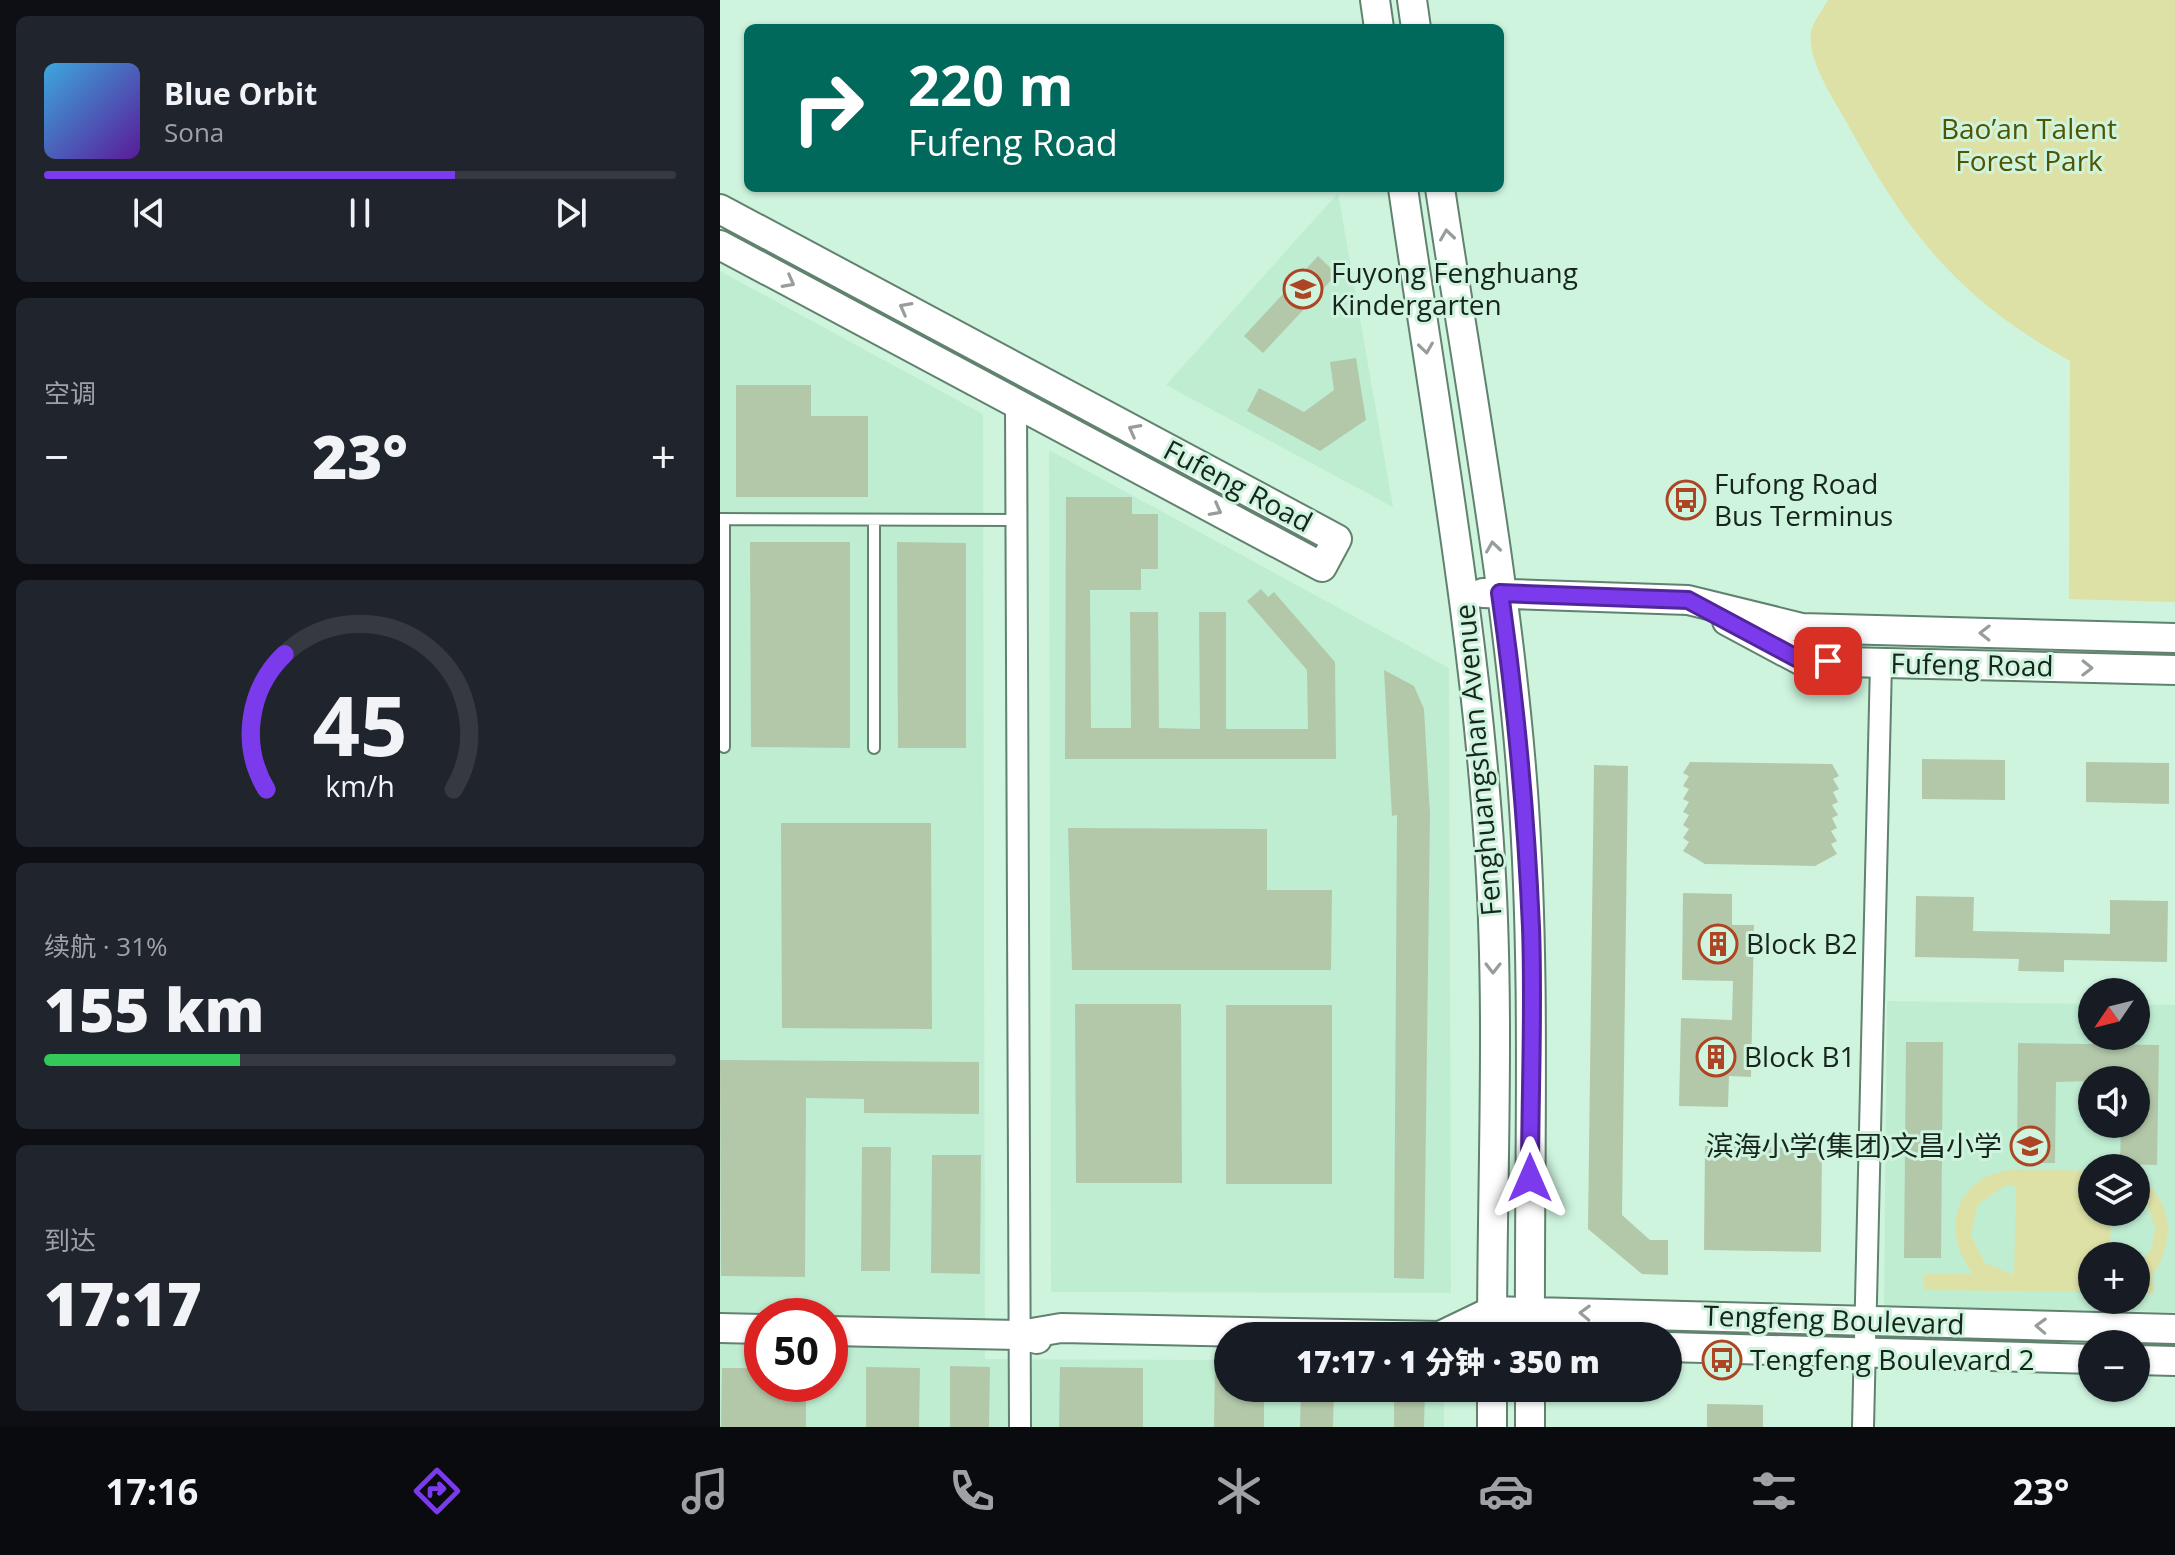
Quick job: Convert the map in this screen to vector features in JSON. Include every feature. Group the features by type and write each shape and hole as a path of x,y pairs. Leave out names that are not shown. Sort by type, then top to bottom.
{"main road":[{"path":"1375,0 1378,24"},
{"path":"1412,0 1415,24"},
{"name":"Fenghuangshan Avenue","path":"1404,192 1462,592 1485,791 1493,931 1492,1322"},
{"name":"Fenghuangshan Avenue","path":"1441,192 1500,593 1523,788 1531,931 1530,1322"},
{"name":"Fufeng Road","path":"720,209 1337,539 1322,567 720,245"},
{"name":"Fufeng Road","path":"1462,592 1688,600 1802,628 2175,638"},
{"name":"Fufeng Road","path":"1688,600 1802,661 2175,670"},
{"name":"Tengfeng Boulevard","path":"1682,1323 1865,1321 2175,1329"},
{"path":"720,1328 744,1329"},
{"name":"Tengfeng Boulevard","path":"848,1331 1020,1335 1061,1328 1214,1331"},
{"name":"Tengfeng Boulevard","path":"1020,1335 1060,1344 1214,1348"},
{"name":"Tengfeng Boulevard","path":"1682,1347 2078,1359"},
{"path":"2150,1360 2175,1361"},
{"path":"1492,1402 1492,1427"},
{"path":"1530,1402 1530,1427"}],"street":[{"path":"1016,403 1020,1427"},
{"path":"1863,1427 1881,663"}],"lane":[{"path":"724,747 722,519 1016,520"},
{"path":"874,520 874,748"}],"shaded area":[{"name":"Fuyong Fenghuang Kindergarten","path":"1338,193 1393,507 1166,385"},
{"path":"720,271 983,414 985,1359 1214,1360 1214,1402 1444,1402 1444,1427 720,1427"},
{"path":"1049,450 1449,668 1451,1293 1051,1292"},
{"name":"滨海小学(集团)文昌小学","path":"1887,1001 2078,1004 2078,1050 2150,1050 2150,1004 2175,1005 2175,1312 2150,1312 2150,1242 2078,1242 2078,1310 1884,1307"}],"green space":[{"name":"Bao’an Talent Forest Park","path":"1828,0 2175,0 2175,602 2069,599 2070,361 1994,311 1964,285 1912,227 1889,194 1816,64 1811,32"},
{"path":"2015,1169 2078,1171 2078,1226 2111,1226 2110,1242 2078,1242 2078,1292 1924,1290 1924,1274 1973,1274 1957,1240 1956,1223 1966,1193 1978,1182","holes":["2005,1186 2016,1186 2014,1275 1985,1263 1971,1235 1978,1204"]},
{"path":"2150,1187 2164,1209 2167,1236 2165,1250 2152,1276 2154,1293 2150,1293 2150,1250 2155,1227 2150,1213"}],"building":[{"path":"1318,256 1337,274 1263,353 1244,336"},
{"path":"1356,358 1366,420 1320,451 1247,411 1259,388 1304,412 1334,390 1330,362"},
{"path":"736,385 811,385 811,416 868,416 868,497 736,497"},
{"path":"1066,497 1132,497 1132,514 1158,514 1158,569 1141,569 1141,590 1090,590 1091,728 1131,728 1130,612 1158,612 1159,728 1200,729 1199,612 1226,612 1226,729 1308,729 1307,670 1247,601 1261,589 1268,597 1274,592 1335,662 1336,759 1065,759"},
{"path":"750,542 850,542 850,748 751,747"},
{"path":"897,542 966,543 966,748 898,748"},
{"path":"1384,670 1414,686 1424,709 1430,814 1424,1279 1394,1278 1397,815 1392,816"},
{"path":"1922,759 2005,760 2005,800 1922,799"},
{"path":"1690,762 1832,764 1839,776 1833,779 1839,789 1833,792 1838,802 1832,805 1838,815 1832,818 1837,828 1831,831 1837,841 1831,844 1837,854 1815,866 1705,864 1683,851 1689,842 1683,838 1689,829 1683,825 1689,815 1683,812 1689,802 1683,799 1689,789 1683,786 1689,776 1683,773"},
{"path":"2086,762 2169,763 2169,804 2086,802"},
{"path":"1594,765 1628,766 1622,1215 1650,1240 1668,1240 1668,1275 1642,1274 1588,1229"},
{"path":"781,823 931,823 932,1029 782,1028"},
{"path":"1068,828 1267,829 1267,890 1332,890 1331,970 1072,970"},
{"path":"1683,893 1732,894 1732,925 1754,925 1751,1077 1729,1076 1728,1107 1679,1106 1681,1018 1732,1020 1733,981 1682,980"},
{"path":"1916,896 1974,897 1973,931 2110,934 2110,900 2168,901 2167,962 2064,960 2064,972 2018,971 2019,959 1915,957"},
{"path":"1075,1004 1181,1004 1182,1183 1076,1183"},
{"path":"1226,1005 1332,1005 1332,1184 1226,1184"},
{"path":"1906,1042 1943,1042 1941,1258 1904,1258"},
{"path":"2018,1043 2078,1044 2078,1050 2150,1050 2150,1045 2159,1045 2157,1165 2150,1165 2150,1154 2120,1154 2121,1138 2150,1138 2150,1066 2078,1066 2078,1081 2056,1082 2055,1163 2017,1163"},
{"path":"720,1060 979,1062 979,1114 864,1113 864,1099 806,1098 805,1277 721,1276"},
{"path":"1705,1146 1822,1148 1821,1252 1704,1250"},
{"path":"862,1147 891,1147 890,1271 861,1271"},
{"path":"932,1155 981,1155 980,1274 931,1273"},
{"path":"950,1366 990,1367 989,1427 950,1427"},
{"path":"866,1367 920,1368 919,1427 866,1427"},
{"path":"1060,1367 1143,1368 1143,1427 1059,1427"},
{"path":"722,1368 744,1368 744,1402 806,1402 806,1427 721,1427"},
{"path":"1214,1402 1264,1402 1264,1427 1214,1427"},
{"path":"1301,1402 1334,1402 1333,1427 1300,1427"},
{"path":"1394,1402 1425,1402 1424,1427 1394,1427"},
{"path":"1707,1404 1763,1405 1763,1427 1707,1427"}],"place":[{"name":"Fuyong Fenghuang Kindergarten","path":"1303,289"},
{"name":"Fufong Road Bus Terminus","path":"1686,500"},
{"name":"Block B2","path":"1718,944"},
{"name":"Block B1","path":"1716,1057"},
{"name":"滨海小学(集团)文昌小学","path":"2030,1146"},
{"name":"Tengfeng Boulevard 2","path":"1722,1360"}],"route":[{"path":"1530,1178 1531,931 1528,859 1516,718 1500,593 1688,600 1802,661 1828,661"}]}
